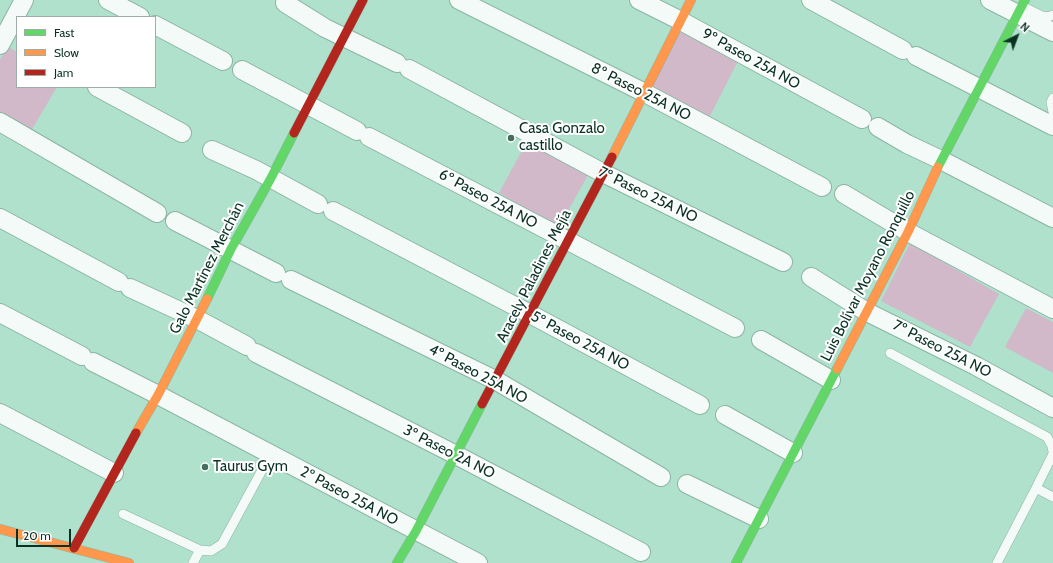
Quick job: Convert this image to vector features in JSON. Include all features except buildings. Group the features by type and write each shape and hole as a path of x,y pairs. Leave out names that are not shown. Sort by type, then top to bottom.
{"street":[{"path":"16,16 24,0"},
{"path":"108,0 138,16"},
{"name":"Galo Martínez Merchán","path":"74,548 158,395 231,249 271,178 363,0"},
{"name":"8º Paseo 25A NO","path":"459,0 645,93 822,187"},
{"name":"9º Paseo 25A NO","path":"639,0 681,21 862,119"},
{"name":"Aracely Paladines Mejía","path":"397,563 416,530 530,314 645,93 691,0"},
{"path":"811,0 909,53 979,87 1053,126"},
{"path":"990,0 1021,7 1053,32"},
{"name":"7º Paseo 25A NO","path":"285,3 325,28 403,66 603,173 784,262"},
{"name":"Luis Bolívar Moyano Ronquillo","path":"736,563 867,312 908,232 941,160 1021,7"},
{"path":"5,40 16,17"},
{"path":"156,26 223,61"},
{"name":"6º Paseo 25A NO","path":"242,70 735,328"},
{"path":"99,88 182,133"},
{"path":"0,122 157,213"},
{"path":"878,127 907,144 1053,218"},
{"name":"5º Paseo 25A NO","path":"212,150 271,178 700,405"},
{"path":"844,194 908,232 1053,309"},
{"name":"3º Paseo 2A NO","path":"0,218 125,285 197,319 252,350 641,552"},
{"name":"4º Paseo 25A NO","path":"175,221 495,380 660,477"},
{"name":"7º Paseo 25A NO","path":"811,277 867,312 976,366 1053,408"},
{"name":"2º Paseo 25A NO","path":"0,312 478,563"},
{"path":"761,340 831,380"},
{"path":"0,412 114,473"},
{"path":"725,415 793,453"},
{"path":"687,484 759,519"},
{"path":"0,529 129,563"}],"lane":[{"path":"1021,7 1042,16 1048,17 1053,15"},
{"path":"1053,98 1051,102 1053,112"},
{"path":"890,353 1048,437 1053,453 997,563"},
{"path":"123,514 200,550 211,551 222,544 261,472"},
{"path":"1036,488 1053,497"},
{"path":"193,563 200,550"}],"shaded area":[{"path":"681,31 738,61 709,118 652,86"},
{"path":"7,46 16,51 16,88 56,88 31,131 0,114 0,60"},
{"path":"526,143 588,175 559,227 499,193"},
{"path":"910,243 999,294 970,347 881,301"},
{"path":"1026,308 1053,322 1053,373 1005,347"}],"traffic: fast":[{"path":"938,167 1025,0"},
{"path":"207,299 231,249 271,178 294,133"},
{"path":"736,563 837,369"},
{"path":"397,563 416,531 482,404"}],"traffic: slow":[{"path":"612,157 691,0"},
{"path":"837,369 908,232 938,167"},
{"path":"136,433 158,395 207,299"},
{"path":"0,529 129,563"}],"traffic: jam":[{"path":"294,133 363,0"},
{"path":"482,404 612,157"},
{"path":"74,548 136,433"}],"place":[{"name":"Casa Gonzalo castillo","path":"511,138"},
{"name":"Taurus Gym","path":"205,467"}]}
